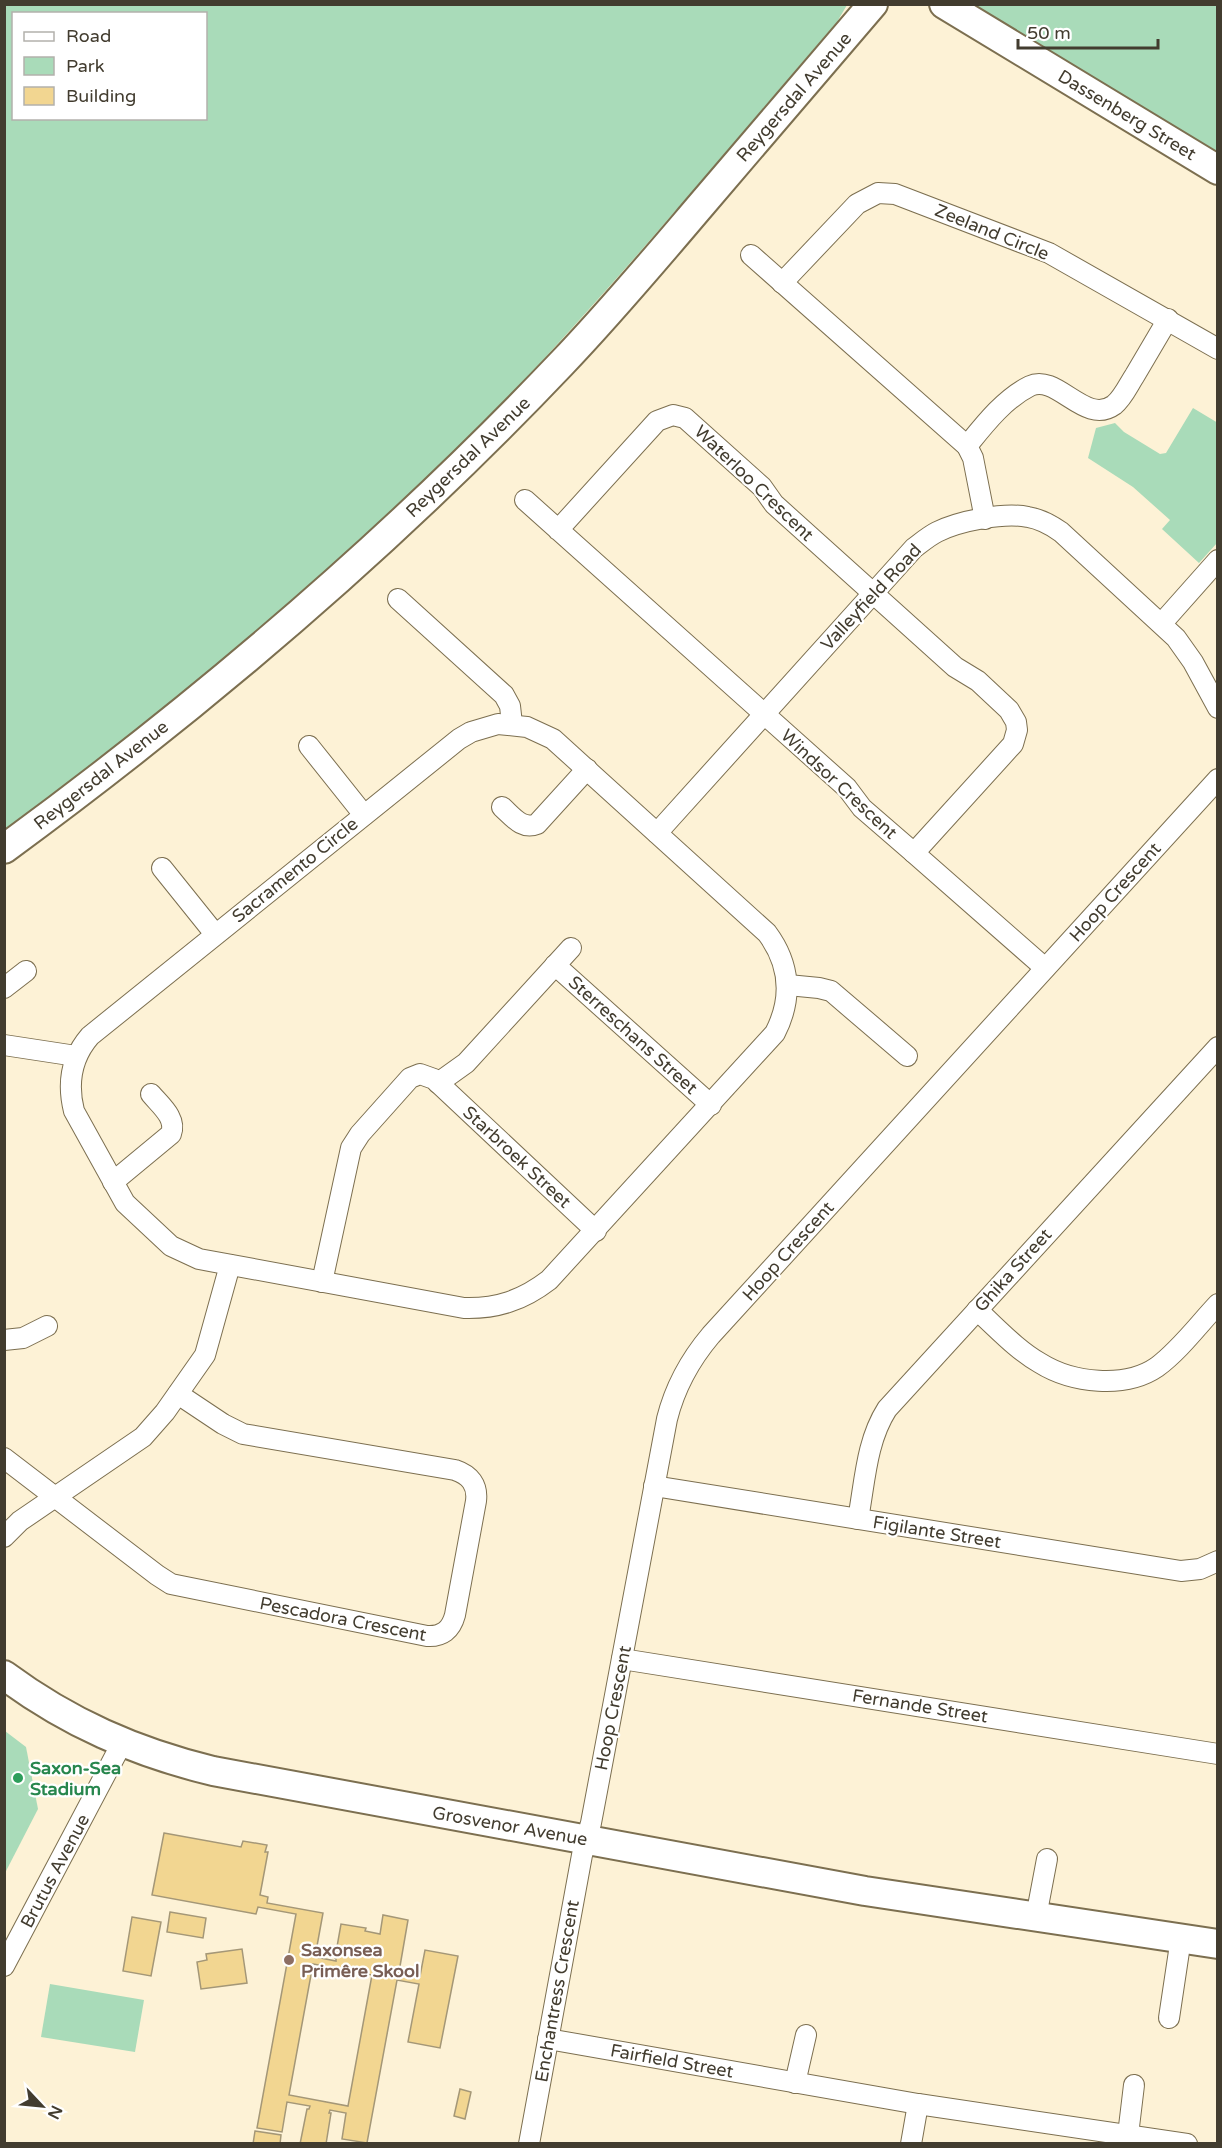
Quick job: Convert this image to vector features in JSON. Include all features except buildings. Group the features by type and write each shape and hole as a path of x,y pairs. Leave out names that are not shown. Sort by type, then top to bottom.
{"main road":[{"name":"Reygersdal Avenue","path":"4,849 121,761 231,672 347,572 456,470 564,362 873,4"},
{"name":"Dassenberg Street","path":"944,4 1218,170"},
{"name":"Grosvenor Avenue","path":"4,1675 52,1707 122,1743 174,1761 222,1773 865,1891 1218,1944"}],"street":[{"name":"Zeeland Circle","path":"782,283 857,204 870,196 886,193 903,196 1049,253 1218,349"},
{"path":"751,255 967,447 973,458 985,519"},
{"path":"967,447 1006,403 1030,386 1047,386 1090,409 1104,409 1112,406 1123,394 1168,319"},
{"name":"Waterloo Crescent","path":"558,530 657,421 667,416 679,416 690,422 762,487 774,504 873,594"},
{"path":"525,500 765,714"},
{"name":"Valleyfield Road","path":"657,833 924,540 945,528 985,519 1017,515 1050,524 1061,532 1176,638 1193,662 1218,708"},
{"path":"1162,623 1218,560"},
{"name":"Windsor Crescent","path":"873,594 955,667 978,681 1009,710 1016,722 1017,730 1013,744 914,853"},
{"path":"398,598 504,695 510,706 512,724"},
{"name":"Windsor Crescent","path":"765,714 847,788 862,808 1045,968"},
{"name":"Sacramento Circle","path":"512,724 547,735 767,933 782,957 788,985 785,1010 775,1033 549,1280 515,1301 493,1307 464,1308 199,1259 171,1246 124,1203 74,1111 70,1076 76,1056 90,1036 459,739 484,727 512,724"},
{"path":"309,746 364,815"},
{"path":"502,807 521,824 527,826 537,824 587,769"},
{"name":"Hoop Crescent","path":"587,1840 671,1403 683,1374 701,1347 1218,779"},
{"path":"162,868 215,934"},
{"name":"Sterreschans Street","path":"438,1083 466,1063 571,948"},
{"name":"Sterreschans Street","path":"555,965 711,1105"},
{"path":"4,988 26,971"},
{"path":"788,985 819,987 831,992 907,1056"},
{"path":"4,1045 76,1056"},
{"name":"Ghika Street","path":"858,1519 870,1446 881,1419 895,1400 1218,1047"},
{"path":"322,1282 349,1155 355,1141 410,1078 425,1074 438,1083"},
{"name":"Starbroek Street","path":"438,1083 596,1231"},
{"path":"113,1182 171,1134 173,1129 171,1119 151,1094"},
{"path":"4,1537 20,1521 143,1437 155,1425 205,1355 230,1265"},
{"path":"977,1310 1027,1355 1041,1364 1069,1375 1116,1382 1138,1377 1158,1366 1218,1304"},
{"path":"4,1340 23,1338 46,1326"},
{"name":"Pescadora Crescent","path":"54,1497 156,1575 178,1587 426,1636 439,1636 450,1628 455,1615 476,1501 476,1488 468,1476 455,1470 243,1434 223,1424 178,1394"},
{"path":"4,1458 54,1497"},
{"name":"Figilante Street","path":"654,1486 1181,1571 1200,1569 1218,1561"},
{"name":"Fernande Street","path":"622,1659 1218,1754"},
{"name":"Brutus Avenue","path":"4,1966 122,1743"},
{"name":"Enchantress Crescent","path":"529,2144 582,1855 587,1840"},
{"path":"1036,1917 1047,1859"},
{"path":"1169,2018 1181,1938"},
{"path":"795,2083 806,2035"},
{"name":"Fairfield Street","path":"548,2039 918,2104 1187,2144"},
{"path":"1128,2135 1134,2085"},
{"path":"911,2144 918,2104"}],"green space":[{"path":"5,5 847,5 837,22 626,268 460,447 322,578 267,626 138,730 5,830"},
{"path":"968,5 1217,5 1217,156"},
{"path":"1193,408 1218,423 1217,543 1199,563 1162,529 1170,520 1133,487 1088,458 1096,428 1115,423 1124,432 1160,454 1166,453"},
{"name":"Saxon-Sea Stadium","path":"5,1731 26,1747 38,1809 5,1873"},
{"path":"50,1984 144,2000 135,2052 41,2037"}],"place":[{"name":"Saxon-Sea Stadium","path":"18,1778"},
{"name":"Saxonsea Primêre Skool","path":"289,1960"}]}
